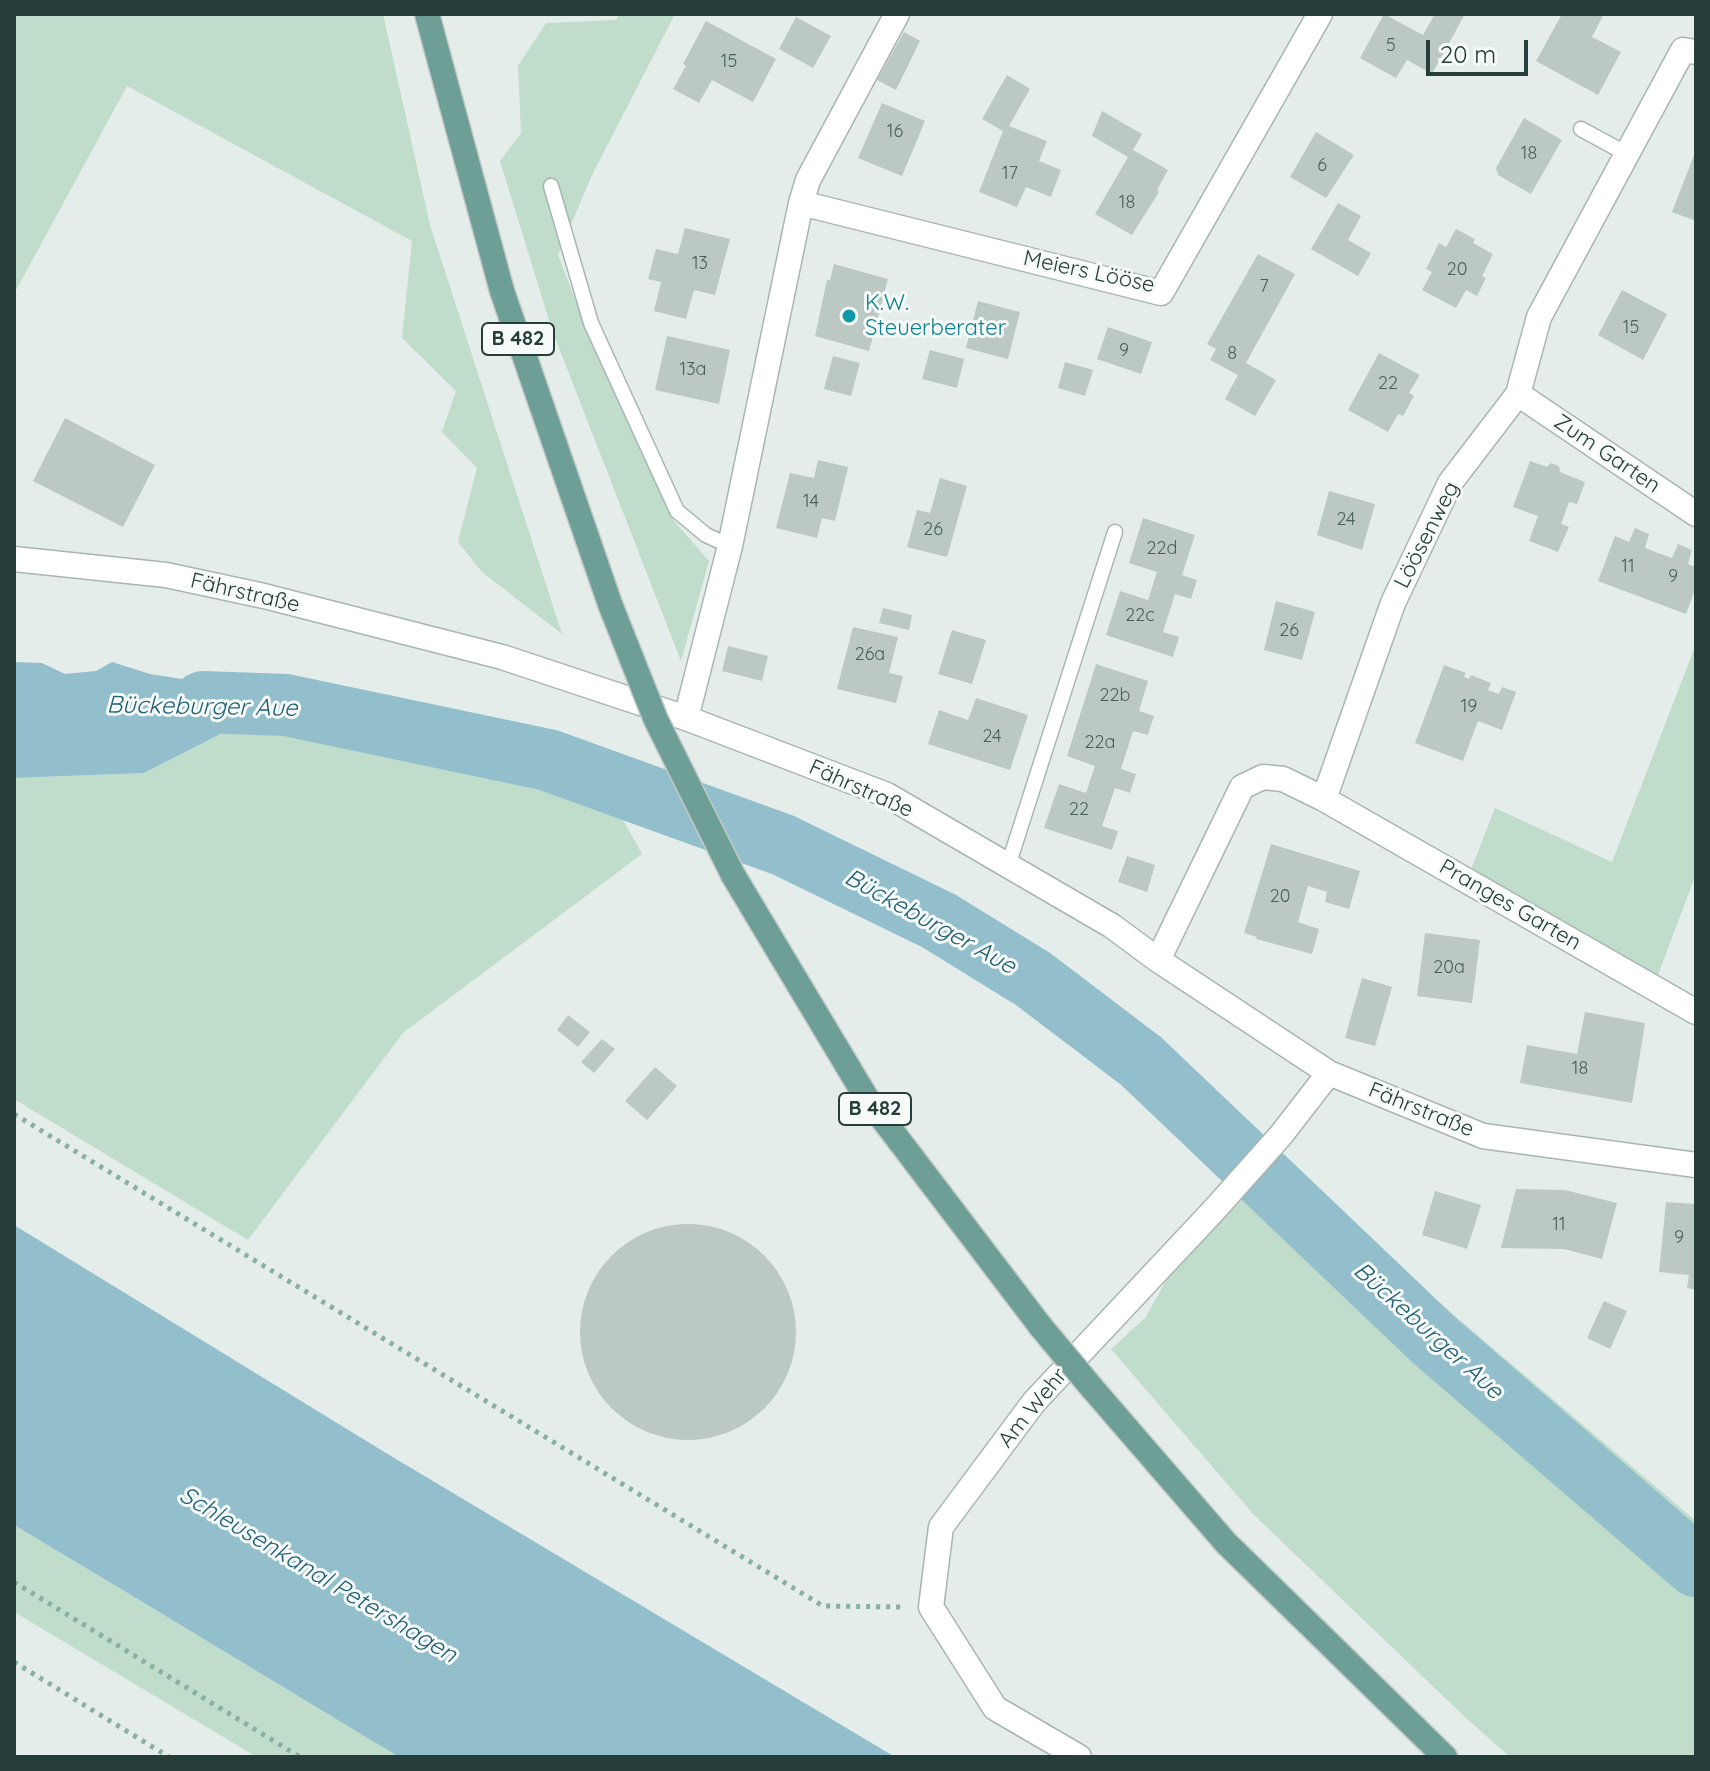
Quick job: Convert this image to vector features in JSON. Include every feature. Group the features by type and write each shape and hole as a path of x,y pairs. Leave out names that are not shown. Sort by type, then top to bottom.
{"main road":[{"name":"B 482","path":"427,14 502,291 610,604 656,720 733,875 866,1097 1041,1327 1226,1543 1445,1757"}],"street":[{"path":"686,718 730,546 801,203 808,180 897,14"},
{"name":"Meiers Lööse","path":"801,203 1161,293 1320,14"},
{"name":"Löösenweg","path":"1324,799 1393,603 1437,509 1450,483 1518,394 1539,317 1683,50 1696,52"},
{"name":"Zum Garten","path":"1518,394 1696,514"},
{"name":"Fährstraße","path":"14,559 166,575 264,596 502,657 686,718 887,795 1112,926 1329,1073 1483,1136 1696,1165"},
{"path":"1158,960 1242,787 1263,777 1283,779 1324,799"},
{"name":"Pranges Garten","path":"1324,799 1696,1012"},
{"name":"Am Wehr","path":"931,1607 941,1527 1034,1402 1215,1209 1281,1135 1329,1073"},
{"path":"931,1607 995,1708 1079,1757"}],"lane":[{"path":"1581,129 1627,154"},
{"path":"551,186 591,323 677,511 706,535 730,546"},
{"path":"1008,866 1115,532"}],"path":[{"path":"14,1114 823,1606 931,1607"},
{"path":"14,1582 300,1757"},
{"path":"14,1662 169,1757"}],"green space":[{"path":"14,14 383,14 430,225 562,634 482,572 458,542 477,468 442,432 456,391 402,338 412,241 127,86 14,294"},
{"path":"619,14 675,14 592,175 558,255 587,330 674,521 709,561 681,661 552,330 500,161 521,133 518,66 546,23 616,20"},
{"path":"1696,644 1696,874 1658,975 1470,872 1495,808 1612,862"},
{"path":"248,720 374,731 609,795 642,854 403,1033 248,1240 14,1099 14,778 144,773"},
{"path":"1247,1139 1696,1521 1696,1757 1510,1757 1253,1514 1111,1349 1145,1318"},
{"path":"14,1525 399,1757 257,1757 14,1612"}],"water":[{"path":"14,662 42,663 65,674 96,671 112,662 150,674 202,682 286,685 286,705 248,720 144,773 14,778"},
{"name":"Schleusenkanal Petershagen","path":"14,1225 386,1453 895,1757 399,1757 14,1525"}],"building":[{"path":"1384,14 1423,35 1435,14 1465,14 1432,74 1407,60 1396,78 1360,58"},
{"path":"1562,14 1604,14 1592,37 1621,52 1598,95 1536,61"},
{"path":"796,17 831,36 813,68 779,49"},
{"path":"706,21 776,59 753,102 712,80 699,103 673,89"},
{"path":"904,32 920,41 896,90 877,80"},
{"path":"1007,75 1030,89 1009,126 1047,141 1039,161 1061,170 1051,197 1026,187 1017,207 979,192 1003,131 982,119"},
{"path":"882,103 925,121 902,176 858,158"},
{"path":"1102,111 1142,134 1133,150 1168,170 1157,190 1159,192 1132,235 1095,214 1128,157 1092,136"},
{"path":"1524,118 1562,140 1531,194 1498,175 1496,168"},
{"path":"1316,132 1354,155 1326,198 1290,177"},
{"path":"1696,150 1696,221 1672,212"},
{"path":"1338,203 1361,216 1348,240 1371,253 1358,276 1311,249"},
{"path":"685,228 730,239 715,295 694,290 686,319 654,311 661,282 648,279 656,249 678,254"},
{"path":"1456,229 1493,254 1482,276 1486,278 1477,296 1466,290 1456,308 1422,290 1432,272 1426,269 1439,243 1446,247"},
{"path":"1258,254 1295,274 1246,363 1276,380 1255,416 1225,399 1238,375 1210,360 1216,349 1207,344"},
{"name":"K.W. Steuerberater","path":"834,264 888,279 869,351 815,336 827,280 830,280"},
{"path":"1622,290 1667,314 1643,360 1598,335"},
{"path":"978,301 1020,312 1008,359 966,348"},
{"path":"1108,327 1152,342 1141,374 1097,359"},
{"path":"667,336 730,350 719,404 655,390"},
{"path":"930,350 964,359 957,388 922,379"},
{"path":"1379,353 1420,375 1409,393 1414,396 1403,416 1398,414 1388,432 1348,410"},
{"path":"833,356 860,363 851,396 824,389"},
{"path":"1065,362 1093,370 1085,396 1058,388"},
{"path":"65,418 155,465 123,527 33,481"},
{"path":"818,460 848,467 835,521 822,518 817,538 776,528 790,473 814,478"},
{"path":"1530,461 1547,467 1551,463 1559,466 1560,472 1585,482 1577,504 1569,502 1561,524 1569,527 1558,552 1529,541 1538,516 1513,507"},
{"path":"940,478 967,486 947,557 907,547 917,510 930,513"},
{"path":"1329,491 1375,504 1362,550 1317,535"},
{"path":"1143,518 1195,535 1182,575 1197,580 1191,599 1175,594 1163,632 1179,637 1173,657 1106,635 1120,591 1148,600 1157,572 1129,563"},
{"path":"1635,528 1649,534 1645,548 1672,558 1678,544 1692,550 1688,564 1696,567 1696,587 1686,614 1598,581 1615,536 1629,542"},
{"path":"1276,601 1315,612 1302,660 1264,650"},
{"path":"883,608 912,615 909,630 879,623"},
{"path":"853,627 898,637 889,673 903,676 896,703 837,689"},
{"path":"952,630 986,640 972,684 938,674"},
{"path":"728,646 768,656 762,681 722,671"},
{"path":"1096,664 1148,681 1139,711 1154,716 1148,735 1133,731 1121,769 1136,774 1130,793 1115,788 1102,826 1118,831 1112,850 1044,828 1059,784 1086,793 1095,766 1067,756"},
{"path":"1444,665 1466,673 1464,677 1469,679 1471,675 1491,683 1488,690 1499,694 1502,687 1516,692 1502,730 1478,721 1463,761 1415,743"},
{"path":"976,698 1028,715 1010,770 928,744 939,710 968,720"},
{"path":"1271,844 1360,871 1349,909 1325,902 1327,892 1308,886 1298,922 1319,929 1312,954 1244,933"},
{"path":"1127,856 1155,865 1147,892 1118,882"},
{"path":"1425,933 1480,940 1472,1003 1417,996"},
{"path":"1362,978 1392,987 1375,1046 1345,1038"},
{"path":"1585,1012 1645,1023 1632,1103 1520,1083 1527,1045 1577,1054"},
{"path":"568,1015 590,1032 578,1047 557,1030"},
{"path":"602,1039 615,1049 594,1073 581,1062"},
{"path":"655,1067 677,1086 647,1120 625,1101"},
{"path":"1516,1189 1565,1190 1617,1203 1602,1259 1564,1249 1501,1248"},
{"path":"1435,1191 1481,1205 1467,1249 1422,1235"},
{"path":"1666,1202 1696,1204 1696,1290 1687,1288 1689,1275 1659,1272"},
{"path":"688,1224 729,1232 765,1255 788,1291 796,1332 788,1373 765,1409 729,1432 688,1440 647,1432 611,1409 588,1373 580,1332 588,1291 611,1255 647,1232"},
{"path":"1604,1301 1627,1311 1610,1349 1587,1338"}],"waterway":[{"name":"Bückeburger Aue","path":"203,702 286,705 548,760 783,845 939,921 1033,979 1141,1061 1435,1341 1696,1566"}],"place":[{"name":"K.W. Steuerberater","path":"849,316"}]}
